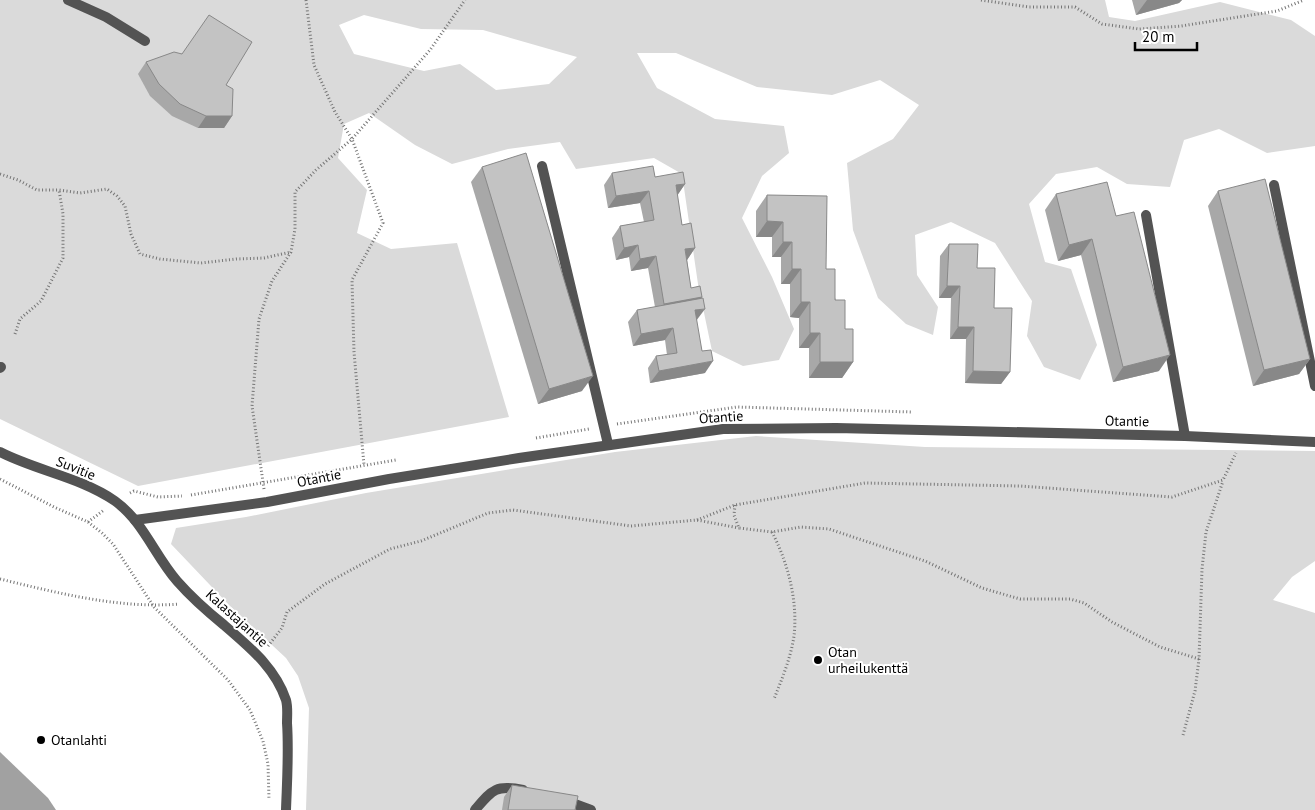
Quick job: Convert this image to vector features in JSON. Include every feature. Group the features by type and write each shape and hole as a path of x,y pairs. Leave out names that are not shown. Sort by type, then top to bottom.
{"street":[{"path":"68,0 106,17 145,41"},
{"path":"542,166 608,444"},
{"path":"1274,185 1315,386"},
{"path":"1146,215 1184,436"},
{"name":"Otantie","path":"135,520 267,502 389,479 608,444 723,429 836,428 1184,436 1315,442"},
{"name":"Suvitie","path":"0,452 13,459 93,489 115,501 135,520"},
{"name":"Kalastajantie","path":"135,520 164,566 222,624 260,656 275,676 286,701 288,736 286,810"},
{"path":"475,810 492,790 506,787 537,793"},
{"path":"554,797 591,810"}],"path":[{"path":"306,0 314,65 335,112 352,139 383,223 352,280 354,352 364,465"},
{"path":"267,502 252,406 259,319 272,281 291,252 295,229 295,192 316,170 352,139 430,50 465,0"},
{"path":"981,0 1029,7 1075,7 1102,24 1139,30 1181,26 1277,11 1304,0"},
{"path":"0,174 38,190 59,190 80,194 107,189 117,196 125,206 131,234 140,254 160,259 201,263 264,258 291,252"},
{"path":"14,334 20,319 41,301 63,258 63,214 59,190"},
{"path":"1183,735 1195,691 1199,659 1202,569 1206,532 1231,461 1245,440"},
{"path":"0,480 54,508 88,522 102,534 112,544 154,606 228,680 250,710 263,741 268,764 269,802"},
{"path":"697,520 735,505 865,482 1020,486 1172,497 1223,480"},
{"path":"735,505 734,514 739,528"},
{"path":"260,656 282,628 287,612 325,584 390,549 421,541 488,513 513,510 631,526 697,520 772,532 801,527 829,529 925,561 982,588 1020,599 1070,599 1084,603 1112,622 1160,647 1199,659"},
{"path":"772,532 783,554 796,612 794,638 774,699"},
{"path":"0,580 112,603 154,606"}],"shaded area":[{"path":"0,0 1105,0 1109,17 1135,21 1220,2 1291,20 1315,36 1315,146 1267,153 1219,129 1184,140 1170,187 1127,184 1097,167 1056,174 1029,204 1045,262 1071,269 1097,345 1080,380 1044,367 1027,336 1032,301 995,243 951,222 915,235 917,275 938,307 933,335 906,324 878,298 853,230 847,163 893,139 919,105 880,80 832,95 757,87 676,53 637,53 657,88 715,119 784,126 789,153 762,176 742,218 772,277 794,329 779,360 743,366 712,351 698,284 682,174 654,158 576,169 560,142 508,149 452,164 415,145 369,113 344,124 338,158 367,190 357,233 391,249 457,243 509,417 138,486 0,419","holes":["364,15 421,29 483,30 577,57 549,84 496,90 460,64 424,71 354,54 339,25"]},
{"name":"Otan urheilukenttä","path":"756,436 925,447 1315,451 1315,561 1292,577 1273,600 1315,613 1315,810 306,810 309,708 298,676 286,658 229,605 171,544 176,528 246,517 366,493 615,452"},
{"path":"0,752 48,798 56,810 0,810"}],"building":[{"path":"209,15 252,42 226,85 233,89 232,116 206,116 180,104 159,84 146,62 174,52 182,54"},
{"path":"526,153 593,376 549,389 482,167"},
{"path":"653,166 655,177 683,172 685,184 676,185 682,225 691,223 695,248 685,249 691,288 700,286 702,297 664,304 656,256 640,259 638,245 624,248 620,226 654,220 649,191 616,196 612,173"},
{"path":"1265,179 1310,359 1264,370 1218,191"},
{"path":"1107,182 1116,216 1134,212 1170,355 1123,367 1092,239 1069,245 1056,194"},
{"path":"767,195 827,196 826,269 835,269 835,300 845,300 845,329 853,329 853,362 820,362 820,333 810,333 810,302 801,302 801,269 792,269 792,242 783,242 783,222 767,221"},
{"path":"949,244 978,244 977,268 995,268 994,308 1012,308 1010,372 973,371 974,327 958,327 960,286 947,286"},
{"path":"703,298 705,309 695,310 702,351 711,350 713,361 659,371 656,356 677,353 673,328 641,334 637,310"},
{"path":"512,785 578,796 575,810 508,810"}],"place":[{"name":"Otan urheilukenttä","path":"818,660"},
{"name":"Otanlahti","path":"41,740"}]}
